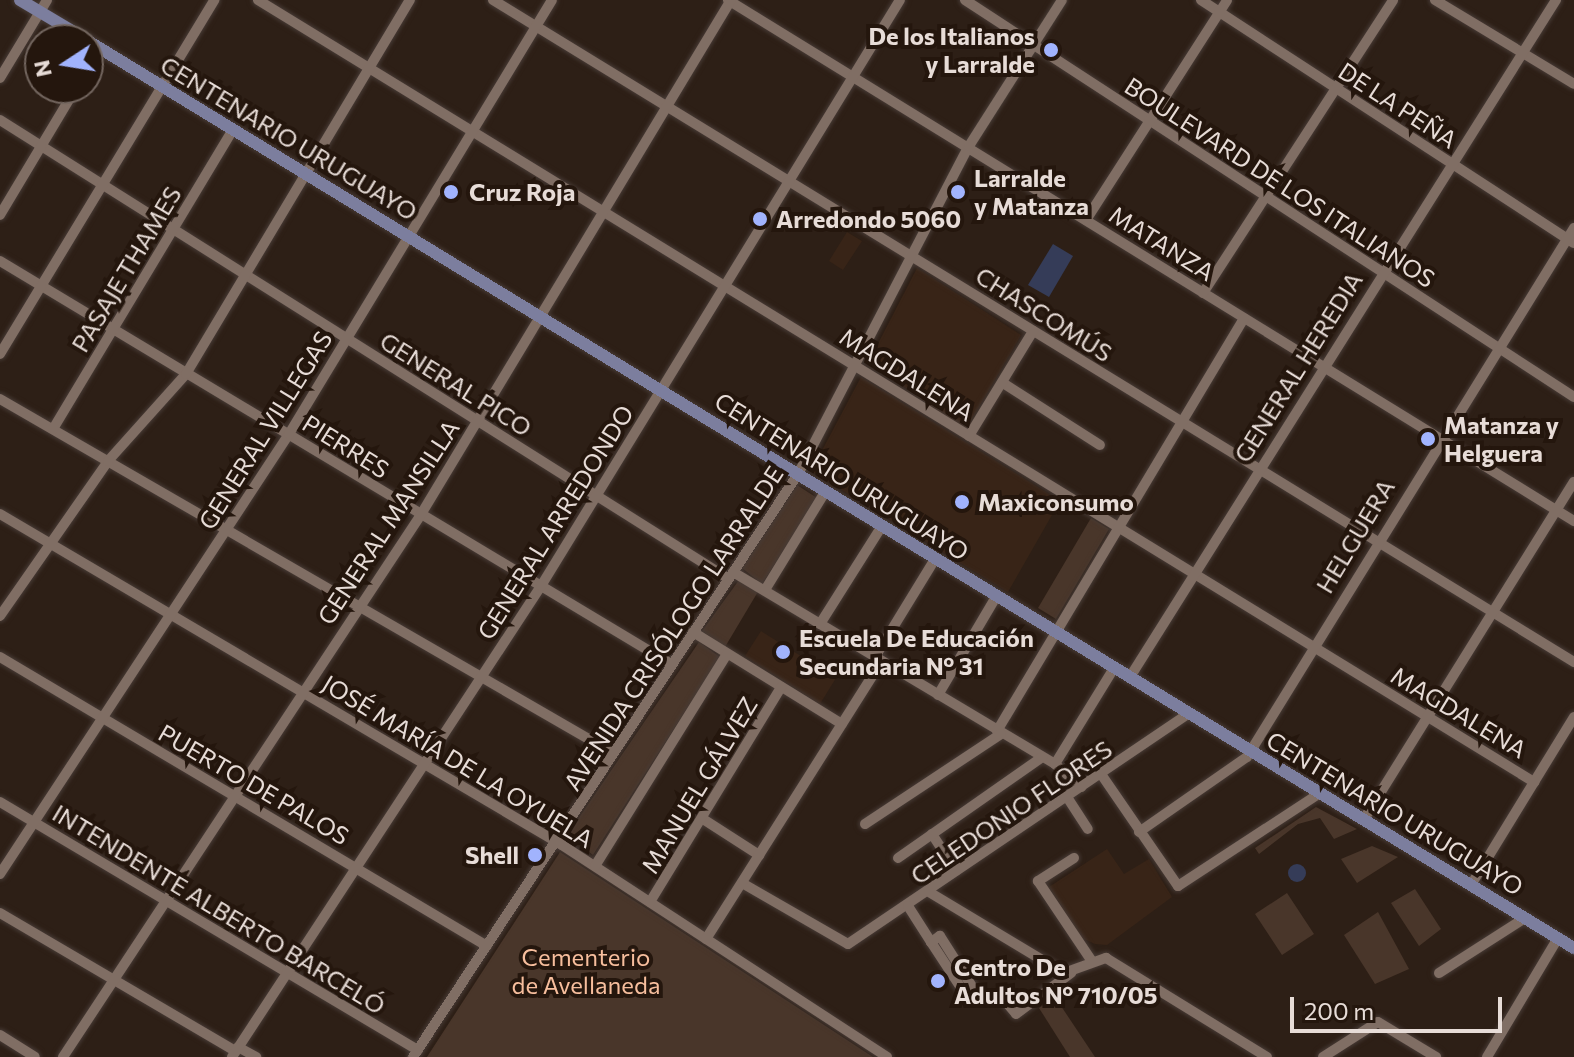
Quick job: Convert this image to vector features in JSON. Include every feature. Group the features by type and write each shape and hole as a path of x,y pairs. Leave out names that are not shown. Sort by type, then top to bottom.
{"main road":[{"name":"CENTENARIO URUGUAYO","path":"20,0 60,24"},
{"name":"CENTENARIO URUGUAYO","path":"104,50 1574,948"}],"street":[{"path":"0,78 47,0"},
{"path":"0,354 214,0"},
{"name":"MAGDALENA","path":"258,0 1534,782"},
{"path":"0,616 48,542 108,461 186,374 410,0"},
{"name":"CHASCOMÚS","path":"493,0 1574,662"},
{"name":"GENERAL VILLEGAS","path":"0,874 289,434 552,0"},
{"name":"MATANZA","path":"730,0 1574,521"},
{"name":"GENERAL MANSILLA","path":"63,1057 420,516 601,210 730,0"},
{"name":"GENERAL ARREDONDO","path":"235,1052 541,586 900,0"},
{"name":"BOULEVARD DE LOS ITALIANOS","path":"965,0 1574,397"},
{"name":"AVENIDA CRISÓLOGO LARRALDE","path":"416,1054 798,474 969,146 1062,0"},
{"name":"DE LA PEÑA","path":"1201,0 1570,241"},
{"path":"1086,220 1227,0"},
{"path":"1203,293 1393,0"},
{"path":"1435,0 1574,84"},
{"name":"GENERAL HEREDIA","path":"1130,677 1322,365 1556,0"},
{"path":"0,215 67,104"},
{"name":"GENERAL PICO","path":"0,120 596,496 731,575 765,590 1055,764 1081,787"},
{"name":"PASAJE THAMES","path":"53,429 233,130"},
{"name":"HELGUERA","path":"1139,832 1250,751 1439,438 1496,347 1570,241 1574,228"},
{"name":"PIERRES","path":"0,261 671,664"},
{"path":"865,824 999,732 1054,631 1244,318"},
{"path":"969,436 1033,331"},
{"path":"1003,383 1100,445"},
{"path":"0,399 613,753"},
{"path":"1364,819 1574,482"},
{"path":"765,590 825,492"},
{"name":"JOSÉ MARÍA DE LA OYUELA","path":"0,514 558,839 887,1057"},
{"path":"820,624 882,526"},
{"path":"708,937 842,724 935,559"},
{"path":"938,695 996,597"},
{"path":"693,632 842,724"},
{"path":"596,864 727,654"},
{"name":"PUERTO DE PALOS","path":"0,657 487,946"},
{"path":"1055,764 1114,668"},
{"name":"MANUEL GÁLVEZ","path":"652,900 781,687"},
{"name":"CELEDONIO FLORES","path":"742,883 835,942 853,942 1189,713"},
{"path":"1471,885 1574,717"},
{"path":"898,858 1042,757"},
{"path":"1101,774 1178,886 1320,793"},
{"path":"1067,797 1088,829"},
{"name":"INTENDENTE ALBERTO BARCELÓ","path":"0,802 288,973 416,1054"},
{"path":"703,819 759,855"},
{"path":"932,834 956,871"},
{"path":"1074,858 1038,881 1091,960"},
{"path":"929,892 1071,973"},
{"path":"908,906 931,942 965,994 973,988 940,936 931,942"},
{"path":"0,913 235,1052 256,1057"},
{"path":"1439,973 1525,918"},
{"name":"JOSÉ MARÍA DE LA OYUELA","path":"708,937 898,1057"},
{"path":"1487,1057 1558,938"},
{"path":"1001,996 1016,1014 1091,960 1106,958 1267,1057"},
{"path":"1323,1057 1378,1022 1436,1057"},
{"path":"0,1035 35,1057"}],"shaded area":[{"path":"847,232 862,241 843,270 829,261"},
{"path":"917,268 1021,335 965,431 869,361"},
{"path":"861,377 1060,501 1008,592 811,471"},
{"path":"761,631 836,678 820,704 745,656"},
{"path":"1107,849 1124,874 1149,859 1172,897 1107,945 1082,938 1049,887"}],"green space":[{"path":"797,485 817,498 762,584 742,568"},
{"path":"1091,518 1109,529 1056,619 1038,608"},
{"path":"739,580 759,590 725,647 702,631"},
{"path":"699,642 720,657 593,855 567,835"},
{"path":"1316,807 1357,829 1334,839 1320,818 1298,824 1259,854 1255,848"},
{"path":"1372,846 1398,857 1357,883 1341,859"},
{"name":"Cementerio de Avellaneda","path":"560,852 873,1057 427,1057"},
{"path":"1415,889 1441,929 1419,946 1391,903"},
{"path":"1287,893 1314,934 1282,955 1255,914"},
{"path":"1378,912 1409,969 1375,984 1344,935"},
{"path":"1055,997 1095,1057 1070,1057 1039,1008"}],"water":[{"path":"1053,244 1073,256 1049,297 1028,285"},
{"path":"1293,864 1301,864 1306,873 1304,880 1293,882 1288,877 1288,869"}],"place":[{"name":"De los Italianos y Larralde","path":"1051,50"},
{"name":"Cruz Roja","path":"451,192"},
{"name":"Larralde y Matanza","path":"958,192"},
{"name":"Arredondo 5060","path":"760,219"},
{"name":"Matanza y Helguera","path":"1428,439"},
{"name":"Maxiconsumo","path":"962,502"},
{"name":"Escuela De Educación Secundaria Nº 31","path":"783,652"},
{"name":"Shell","path":"535,855"},
{"name":"Centro De Adultos Nº 710/05","path":"938,981"}]}
